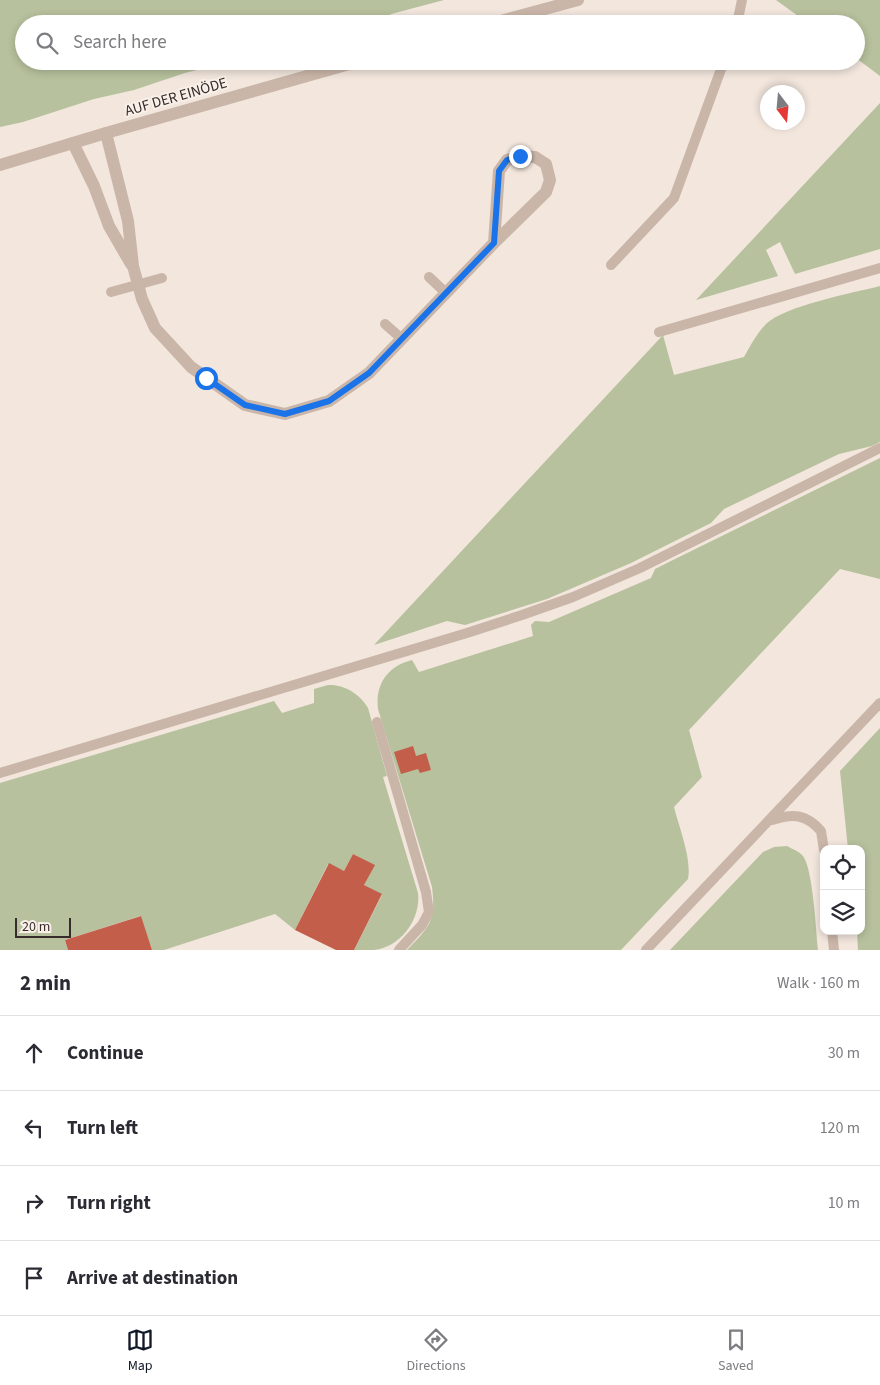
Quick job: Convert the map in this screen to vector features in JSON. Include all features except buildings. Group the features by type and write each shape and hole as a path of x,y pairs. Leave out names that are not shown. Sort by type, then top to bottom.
{"street":[{"path":"523,15 578,0"},
{"name":"AUF DER EINÖDE","path":"0,165 328,70"},
{"path":"106,133 128,221 133,266 142,299 155,328 191,367 245,405 285,414 329,401 369,373 494,243 546,192 550,180 546,164 535,157 520,156 507,160 499,171 494,243"},
{"path":"73,143 94,186 109,226 133,266"}],"lane":[{"path":"739,15 742,0"},
{"path":"611,265 674,198 721,70"},
{"path":"659,332 880,268"},
{"path":"429,277 446,293"},
{"path":"111,292 162,278"},
{"path":"385,324 402,339"},
{"path":"0,773 467,633 573,597 640,568 880,448"},
{"path":"646,950 880,703"},
{"path":"377,722 426,892 429,912 422,925 398,950"},
{"path":"769,821 786,815 808,819 821,831 823,845"},
{"path":"832,935 834,950"}],"green space":[{"path":"0,0 444,0 389,15 15,15 15,70 197,70 134,90 94,99 23,122 0,127"},
{"path":"776,0 880,0 880,76 865,65 865,15 797,15"},
{"path":"880,103 880,249 795,274 780,242 766,250 778,276 696,300"},
{"path":"880,286 880,442 872,446 839,454 724,509 711,523 631,563 547,599 465,625 447,621 374,645 663,335 674,375 744,357 766,324 788,311"},
{"path":"880,458 880,579 840,569 689,730 702,777 674,807 687,853 688,879 621,950 407,950 430,922 433,898 432,887 378,709 379,692 385,677 396,667 412,660 419,672 533,636 531,625 535,621 549,622 651,578 655,569"},
{"path":"328,685 346,688 361,698 368,708 387,776 383,777 418,893 418,903 413,922 401,938 384,948 354,950 382,895 364,885 374,865 353,854 344,871 328,864 295,930 275,914 164,950 152,950 140,916 65,940 68,950 0,950 0,783 274,701 282,713 314,703 314,689"},
{"path":"880,728 880,950 858,950 857,935 865,935 865,845 848,845 840,771"},
{"path":"787,846 801,854 806,863 812,886 818,950 670,950 763,852 774,847"}],"route":[{"path":"206,378 245,405 285,414 329,401 369,373 494,243 499,171 507,160 520,156"}]}
